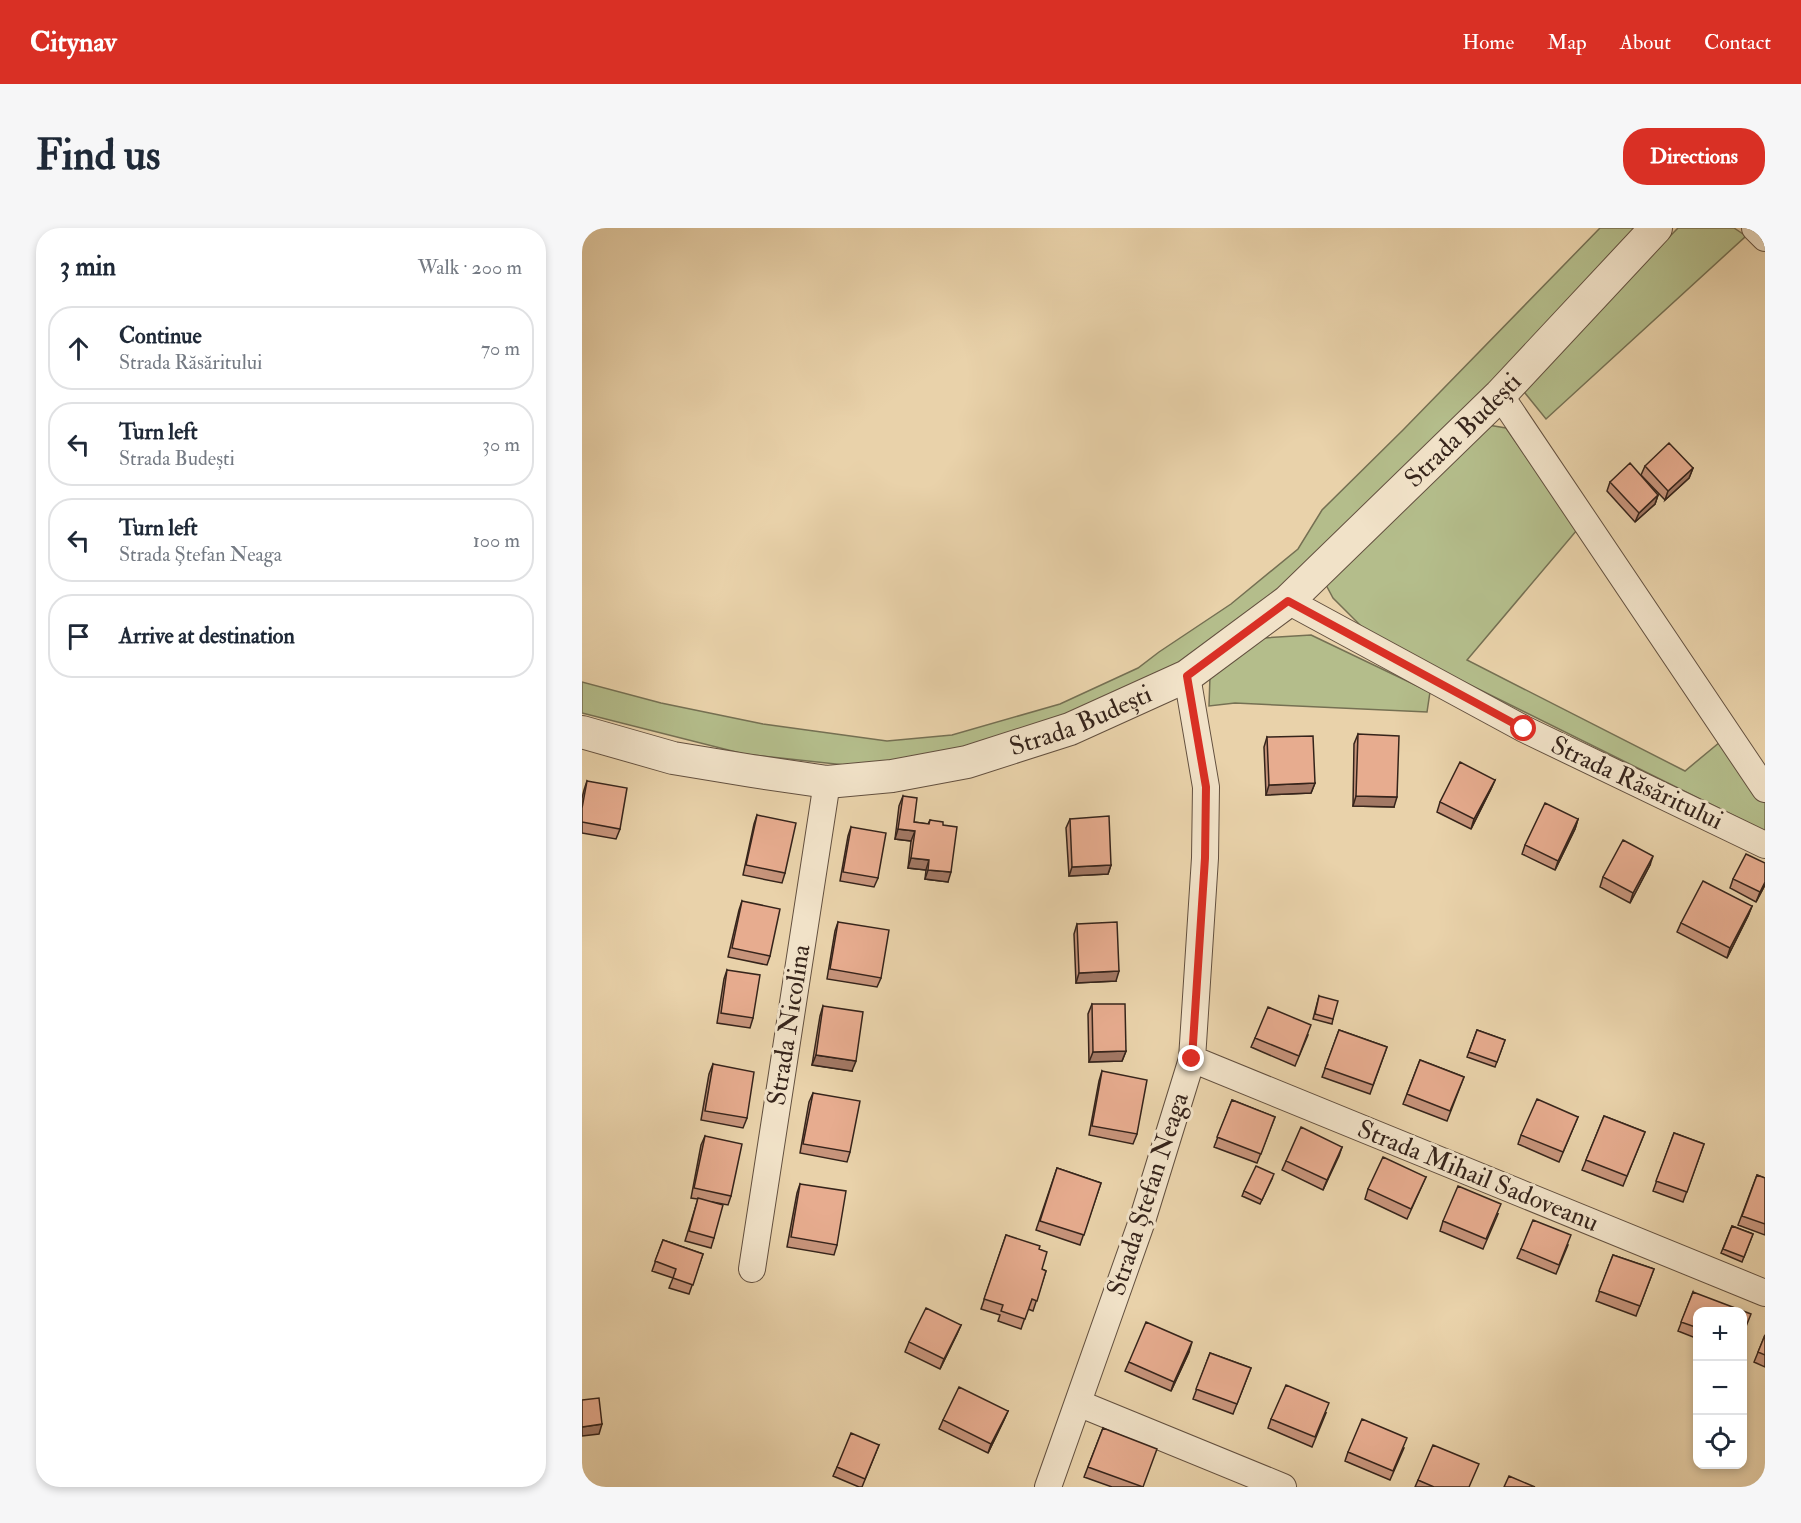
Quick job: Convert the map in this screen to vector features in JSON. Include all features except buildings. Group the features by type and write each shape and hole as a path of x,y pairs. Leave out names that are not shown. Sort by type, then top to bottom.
{"street":[{"name":"Strada Budești","path":"582,732 672,758 827,782 892,776 967,762 1070,729 1187,676 1288,601 1500,395 1656,228"},
{"path":"1755,228 1765,238"},
{"path":"1500,395 1765,789"},
{"name":"Strada Răsăritului","path":"1288,601 1524,729 1765,844"},
{"name":"Strada Ștefan Neaga","path":"1048,1487 1142,1221 1192,1059 1205,858 1206,787 1187,676"},
{"name":"Strada Nicolina","path":"752,1269 827,782"},
{"name":"Strada Mihail Sadoveanu","path":"1192,1059 1765,1293"},
{"path":"1078,1403 1283,1487"}],"green space":[{"path":"1600,228 1640,228 1473,401 1293,579 1177,666 1062,717 942,755 854,766 744,754 582,713 582,682 661,703 763,724 887,741 952,735 1060,704 1138,668 1231,604 1298,549 1322,510"},
{"path":"1678,228 1734,228 1746,236 1546,419 1521,388"},
{"path":"1482,424 1506,428 1577,530 1467,660 1685,771 1720,742 1765,801 1765,831 1452,676 1364,629 1333,598 1325,583"},
{"path":"1311,635 1430,692 1427,712 1235,703 1209,706 1210,676 1264,638"}],"route":[{"path":"1192,1059 1205,858 1206,787 1187,676 1288,601 1524,729"}]}
